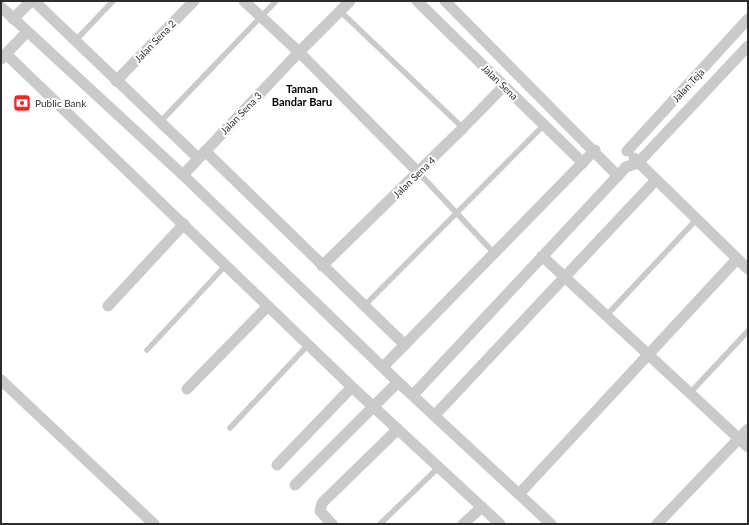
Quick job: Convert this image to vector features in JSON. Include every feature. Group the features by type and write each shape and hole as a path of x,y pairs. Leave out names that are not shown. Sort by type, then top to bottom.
{"street":[{"path":"13,19 31,1"},
{"path":"34,1 159,122 201,154 405,344"},
{"name":"Jalan Sena 2","path":"116,81 194,1"},
{"path":"244,1 300,52 418,172"},
{"name":"Jalan Sena 3","path":"183,175 201,154 350,1"},
{"name":"Jalan Sena","path":"417,1 583,163"},
{"path":"445,1 595,150 618,176"},
{"path":"1,7 183,175 398,382 551,524"},
{"name":"Jalan Teja","path":"627,151 748,19"},
{"path":"27,32 4,57 184,224 308,346 500,524"},
{"name":"Jalan Teja","path":"638,163 748,46"},
{"name":"Jalan Sena 4","path":"322,266 504,86"},
{"path":"383,367 595,150"},
{"path":"627,151 655,181 748,269"},
{"path":"626,167 627,151"},
{"path":"413,395 626,167 638,163"},
{"path":"435,416 655,181"},
{"path":"108,306 184,224"},
{"path":"542,256 748,447"},
{"path":"519,494 737,259"},
{"path":"187,389 268,306"},
{"path":"1,380 154,524"},
{"path":"295,485 372,406 398,382"},
{"path":"277,465 352,387"},
{"path":"332,524 320,511 322,503 398,429"},
{"path":"657,524 748,429"},
{"path":"463,524 482,507"}],"lane":[{"path":"75,41 113,1"},
{"path":"159,122 276,1"},
{"path":"340,11 463,128"},
{"path":"364,306 544,125"},
{"path":"418,172 494,253"},
{"path":"606,316 696,220"},
{"path":"147,350 226,265"},
{"path":"690,393 748,331"},
{"path":"230,428 308,346"},
{"path":"380,524 439,467"}],"place":[{"name":"Public Bank","path":"22,103"}],"district":[{"name":"Taman Bandar Baru","path":"302,95"}]}
